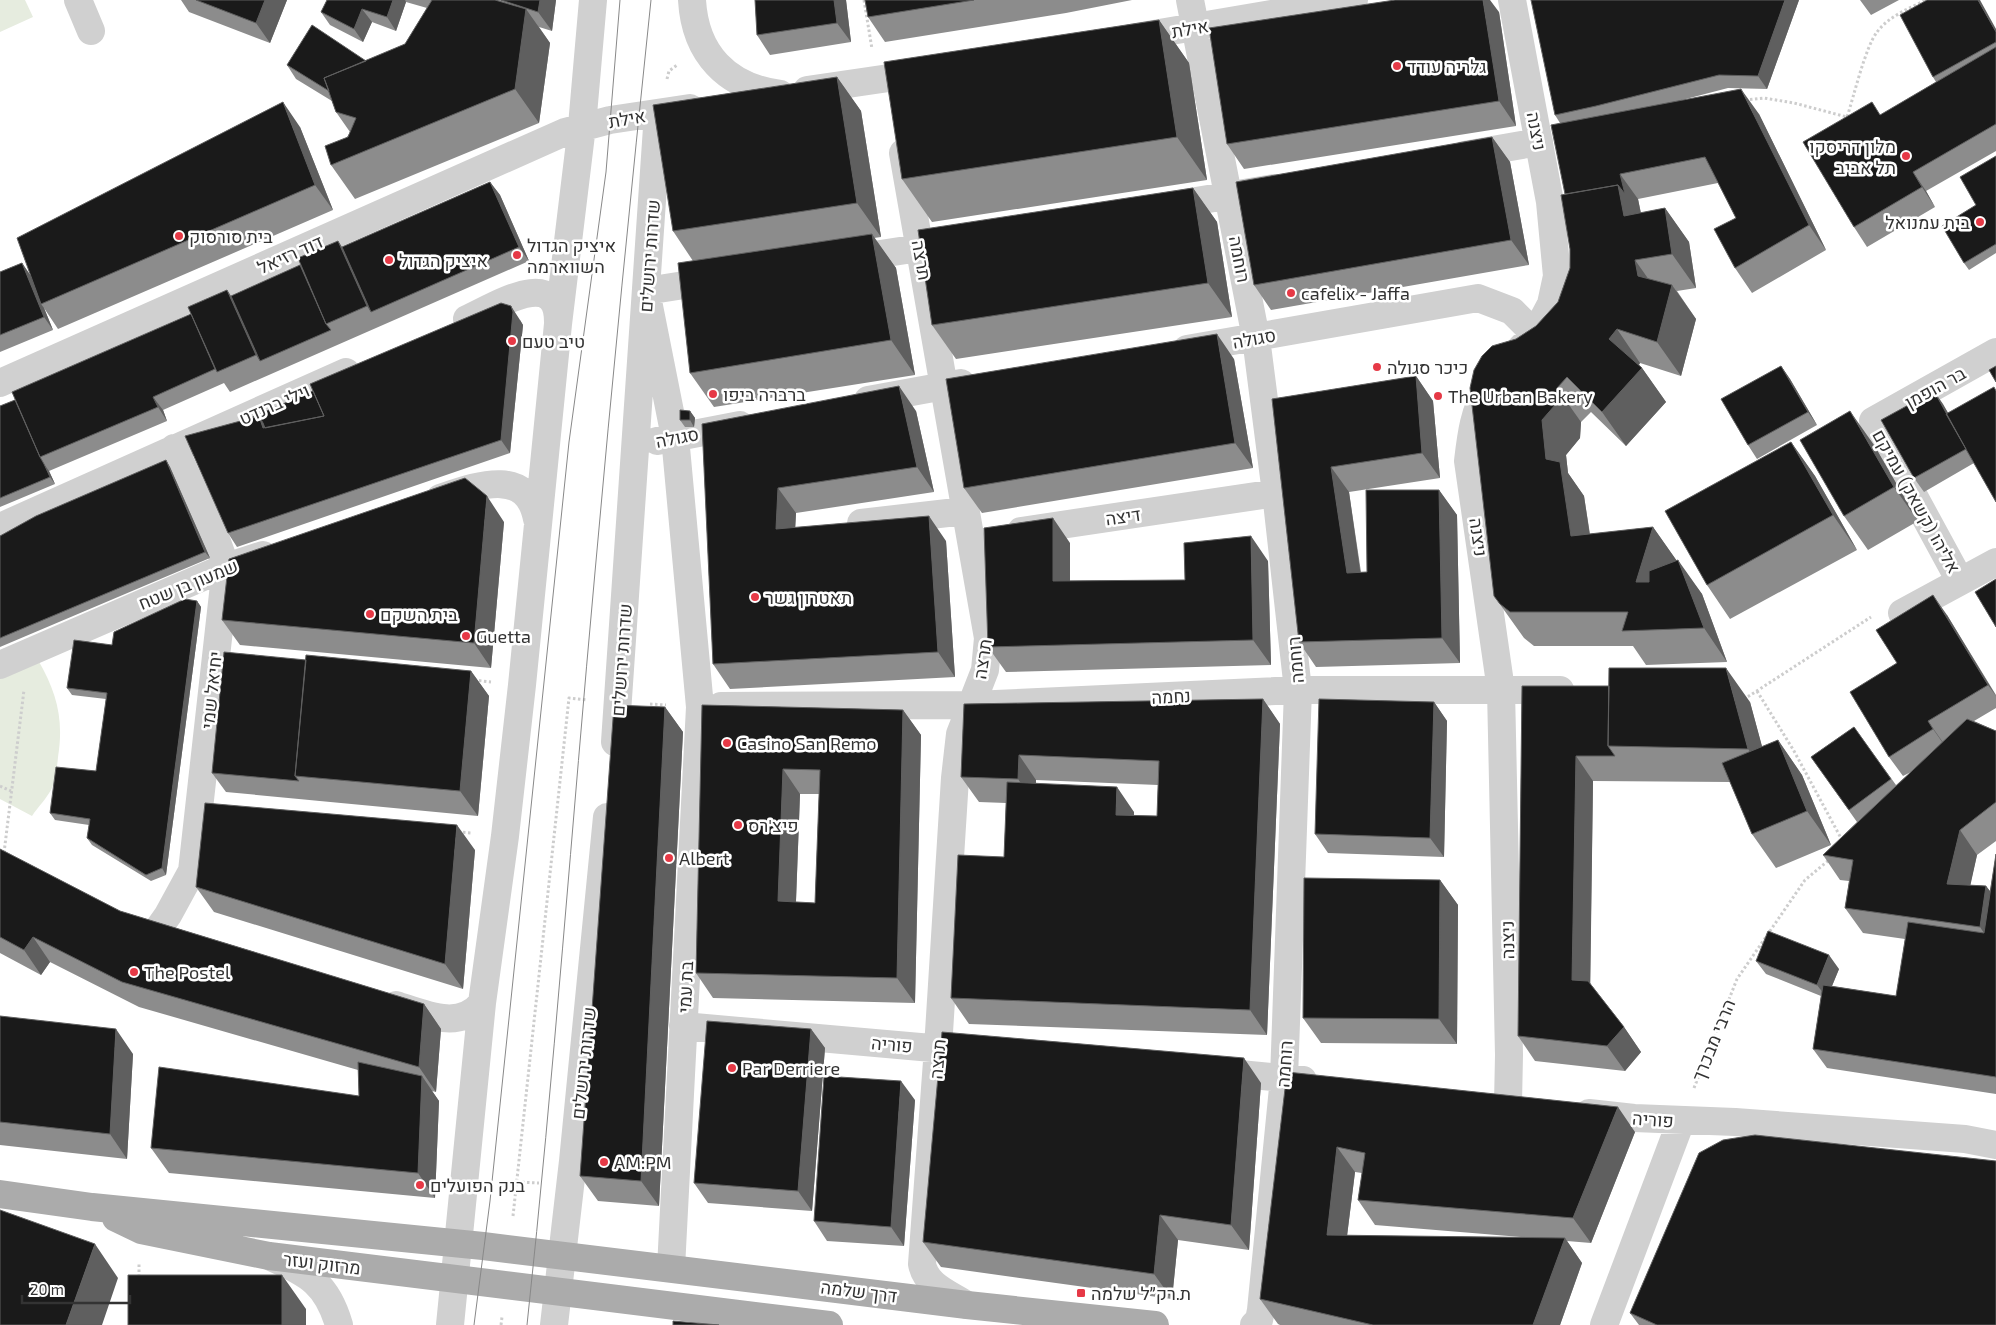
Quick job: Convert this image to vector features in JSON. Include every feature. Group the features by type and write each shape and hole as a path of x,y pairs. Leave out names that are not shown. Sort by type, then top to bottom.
{"main road":[{"name":"מרזוק ועזר","path":"0,1194 92,1207 563,1256"},
{"name":"מרזוק ועזר","path":"92,1207 141,1230 269,1256 559,1291"},
{"name":"דרך שלמה","path":"563,1256 968,1305 1155,1325"},
{"path":"559,1291 829,1325"}],"street":[{"path":"78,0 90,31"},
{"path":"450,1325 482,1003 505,836 522,685 537,519 582,126 593,0"},
{"path":"692,0 700,39 713,61 741,83 756,90 780,94"},
{"name":"רוחמה","path":"1190,0 1256,338 1298,690 1284,1078 1261,1310 1259,1320 1254,1325"},
{"name":"אילת","path":"1107,42 1354,0"},
{"name":"ניצנה","path":"1508,1104 1509,1054 1501,690 1468,461 1472,430 1480,401 1503,368 1535,334 1551,304 1557,276 1550,202 1512,0"},
{"name":"אילת","path":"582,126 780,94 892,91 949,68"},
{"name":"שדרות ירושלים","path":"554,1325 563,1256 619,702 658,113"},
{"name":"דוד רזיאל","path":"0,382 582,126"},
{"name":"תרצה","path":"900,132 965,511 987,536 988,638 985,670 960,734 955,778 922,1264 923,1272 934,1284 968,1305"},
{"path":"1442,159 1539,142"},
{"path":"1142,210 1296,184"},
{"path":"822,264 978,238"},
{"path":"646,291 744,276"},
{"name":"בת עמי","path":"646,291 675,437 700,706 671,1268"},
{"path":"442,330 523,294 535,292 548,295 554,301 557,308 558,324"},
{"name":"סגולה","path":"1165,352 1256,338 1478,298 1512,311 1535,334"},
{"name":"בר הופמן","path":"1873,421 1996,352"},
{"name":"וילי ברנדט","path":"0,527 371,361"},
{"path":"848,404 987,379"},
{"name":"סגולה","path":"636,444 761,421"},
{"name":"אליהו (קשאק) עמיקם","path":"1873,421 1960,581"},
{"name":"יחיאל שמי","path":"174,448 217,542 226,567 192,871 168,915 145,927 185,941"},
{"path":"412,507 478,486 497,483 511,486 523,492 535,507 537,519"},
{"name":"דיצה","path":"987,536 1276,493"},
{"path":"836,526 965,511"},
{"name":"שמעון בן שטח","path":"0,665 226,567 282,549"},
{"name":"אליהו (קשאק) עמיקם","path":"1902,613 1996,562"},
{"name":"נחמה","path":"700,706 972,705 1298,690 1582,690"},
{"path":"375,999 442,1019 459,1018 477,1009 482,1003"},
{"name":"פוריה","path":"683,1026 1003,1054"},
{"path":"1190,1070 1328,1083"},
{"path":"1479,1100 1537,1107"},
{"name":"פוריה","path":"1566,1110 1634,1118 1735,1122 1965,1139 1996,1145"},
{"path":"1604,1325 1666,1155 1681,1121"},
{"path":"269,1256 297,1269 317,1283 328,1298 339,1325"}],"path":[{"path":"864,0 873,55 892,91"},
{"path":"1737,100 1764,98 1794,103 1847,117 1869,49 1877,32 1900,13 1926,0"},
{"path":"1740,699 1757,691 1879,612 1886,624 1902,613"},
{"path":"4,853 28,652"},
{"path":"472,680 522,685"},
{"path":"1757,691 1794,751 1845,847"},
{"path":"517,1182 569,698 700,706"},
{"path":"0,786 11,791"},
{"path":"456,831 505,836"},
{"name":"הרבי מבכרך","path":"1681,1121 1737,979 1805,880 1832,858"},
{"path":"138,1278 141,1230"}],"shaded area":[{"path":"0,0 25,0 33,17 0,32"},
{"path":"38,660 54,695 59,718 60,743 52,788 32,816 0,799 0,675"}],"building":[{"path":"196,0 265,0 256,23"},
{"path":"327,0 393,0 387,17 362,9 354,29 321,12"},
{"path":"432,0 495,0 526,9 515,89 331,165 325,146 348,137 356,118 336,112 324,78 405,44"},
{"path":"501,0 540,0 538,12"},
{"path":"755,0 834,0 837,23 757,35"},
{"path":"865,0 974,0 868,17"},
{"path":"1395,0 1483,0 1499,101 1227,144 1209,28"},
{"path":"1531,0 1785,0 1758,76 1719,75 1555,115"},
{"path":"1927,0 1978,0 1996,32 1996,42 1933,77 1900,15"},
{"path":"1159,20 1177,137 902,179 884,62"},
{"path":"312,25 366,61 324,78 329,91 287,65"},
{"name":"מלון דריסקו תל אביב","path":"1996,47 1996,124 1913,172 1922,187 1854,227 1803,142 1872,102 1880,115"},
{"path":"837,77 857,203 673,231 653,105"},
{"path":"1741,89 1809,225 1735,268 1714,229 1736,218 1705,157 1620,174 1625,194 1618,185 1565,194 1551,125"},
{"name":"בית סורסוק","path":"283,102 315,185 41,304 17,238"},
{"path":"1492,137 1511,240 1254,285 1236,182"},
{"name":"בית עמנואל","path":"1996,156 1996,244 1964,263 1942,226 1976,205 1960,177"},
{"path":"490,182 519,247 371,312 342,247"},
{"path":"1618,185 1624,216 1665,208 1672,254 1635,260 1638,276 1672,285 1657,342 1617,329 1609,339 1642,368 1602,412 1567,377 1557,388 1556,404 1542,420 1546,459 1560,462 1571,536 1653,527 1636,582 1649,582 1649,571 1678,560 1704,628 1622,631 1628,612 1510,612 1494,596 1470,388 1474,370 1482,356 1492,346 1516,339 1536,326 1558,302 1570,268 1570,249 1561,195"},
{"path":"1193,188 1208,283 932,325 918,230"},
{"path":"872,234 891,340 690,373 678,263"},
{"path":"338,241 367,306 326,324 298,258"},
{"path":"22,263 44,317 0,335 0,272"},
{"path":"300,265 326,324 331,330 260,361 231,296"},
{"path":"227,290 256,355 217,372 188,307"},
{"path":"501,303 511,306 513,312 501,440 228,533 185,436 259,416 263,428 324,416 310,384"},
{"path":"191,314 215,369 153,397 158,407 40,457 12,392"},
{"path":"1217,334 1235,443 964,488 946,379"},
{"path":"1781,366 1808,412 1748,445 1721,399"},
{"path":"1996,366 1996,382 1989,370"},
{"path":"1416,376 1422,453 1331,467 1347,573 1367,572 1366,490 1439,490 1442,638 1299,642 1272,399"},
{"path":"899,386 917,467 778,488 776,529 929,516 938,652 713,664 702,424"},
{"path":"1994,387 1996,391 1996,502 1946,414"},
{"path":"313,391 324,416 265,428 259,416 243,421"},
{"path":"1934,391 1966,449 1914,478 1881,420"},
{"path":"15,400 50,477 0,498 0,406"},
{"path":"680,410 690,411 690,420 680,420"},
{"path":"1850,411 1894,487 1844,516 1800,440"},
{"path":"1791,442 1833,515 1707,585 1665,511"},
{"path":"166,460 205,552 0,638 0,536 36,516"},
{"name":"בית השקם","path":"465,478 487,496 474,643 222,620 229,559"},
{"path":"1053,518 1053,581 1185,580 1184,543 1251,536 1253,640 988,647 984,528"},
{"path":"1996,579 1996,627 1975,592"},
{"path":"1933,595 1988,685 1928,721 1933,729 1889,757 1850,692 1897,663 1876,630"},
{"path":"185,599 197,601 162,868 146,875 87,838 90,819 50,813 56,767 96,771 107,693 67,688 74,640 112,645 114,632"},
{"path":"224,652 306,660 295,776 299,781 212,773"},
{"path":"306,655 471,671 460,791 295,776"},
{"path":"1609,668 1726,668 1748,749 1608,746"},
{"path":"1522,686 1609,686 1608,746 1615,756 1576,756 1572,980 1588,981 1624,1027 1607,1046 1518,1036"},
{"path":"1263,699 1250,1010 951,998 958,855 1004,857 1007,782 1117,787 1116,815 1157,816 1159,761 1019,755 1018,779 961,777 964,704"},
{"path":"1319,699 1434,702 1430,838 1315,834"},
{"path":"614,705 665,707 641,1181 580,1176"},
{"path":"702,705 903,710 897,978 696,973","holes":["783,769 820,770 815,903 778,901"]},
{"path":"1967,719 1996,731 1996,802 1960,830 1947,884 1986,886 1980,927 1845,908 1853,860 1823,855"},
{"path":"1854,727 1891,779 1849,810 1811,757"},
{"path":"1778,740 1807,811 1752,834 1722,763"},
{"path":"205,803 457,825 445,964 196,887"},
{"path":"0,849 120,911 424,1004 419,1067 122,982 33,937 24,950 0,937"},
{"path":"1996,854 1996,1077 1813,1049 1823,985 1896,996 1908,922 1984,933"},
{"path":"1304,878 1440,880 1439,1019 1303,1018"},
{"path":"1768,931 1829,955 1817,985 1756,961"},
{"path":"0,1016 116,1029 110,1134 0,1122"},
{"path":"707,1021 811,1029 798,1191 694,1183"},
{"path":"942,1032 1244,1058 1231,1225 1160,1215 1154,1274 923,1242"},
{"path":"358,1062 422,1076 418,1173 151,1148 159,1067 359,1096"},
{"path":"1287,1072 1618,1107 1573,1218 1358,1200 1365,1153 1337,1147 1327,1235 1565,1238 1533,1325 1373,1325 1260,1299"},
{"path":"824,1076 901,1081 891,1227 814,1221"},
{"path":"1755,1135 1996,1161 1996,1325 1657,1325 1630,1313 1699,1153 1723,1140"},
{"path":"0,1210 95,1244 66,1325 0,1325"},
{"path":"128,1275 282,1275 282,1325 128,1325"},
{"path":"673,1321 719,1325 673,1325"}],"tram line":[{"path":"474,1325 490,1201 569,442 606,172 620,0"},
{"path":"527,1325 554,1043 608,429 651,0"}],"place":[{"name":"גלריה עודד","path":"1397,66"},
{"name":"מלון דריסקו תל אביב","path":"1906,156"},
{"name":"בית עמנואל","path":"1980,222"},
{"name":"בית סורסוק","path":"179,236"},
{"name":"איציק הגדול השווארמה","path":"517,255"},
{"name":"איציק הגדול","path":"389,260"},
{"name":"cafelix - Jaffa","path":"1291,293"},
{"name":"טיב טעם","path":"512,341"},
{"name":"כיכר סגולה","path":"1377,367"},
{"name":"ברברה ביפו","path":"713,394"},
{"name":"The Urban Bakery","path":"1438,396"},
{"name":"תאטרון גשר","path":"755,597"},
{"name":"בית השקם","path":"370,614"},
{"name":"Guetta","path":"466,636"},
{"name":"Casino San Remo","path":"727,743"},
{"name":"פיצ'רס","path":"738,825"},
{"name":"Albert","path":"669,858"},
{"name":"The Postel","path":"134,972"},
{"name":"Par Derriere","path":"732,1068"},
{"name":"AM:PM","path":"604,1162"},
{"name":"בנק הפועלים","path":"420,1185"},
{"name":"ת.רק״ל שלמה","path":"1081,1293"}]}
